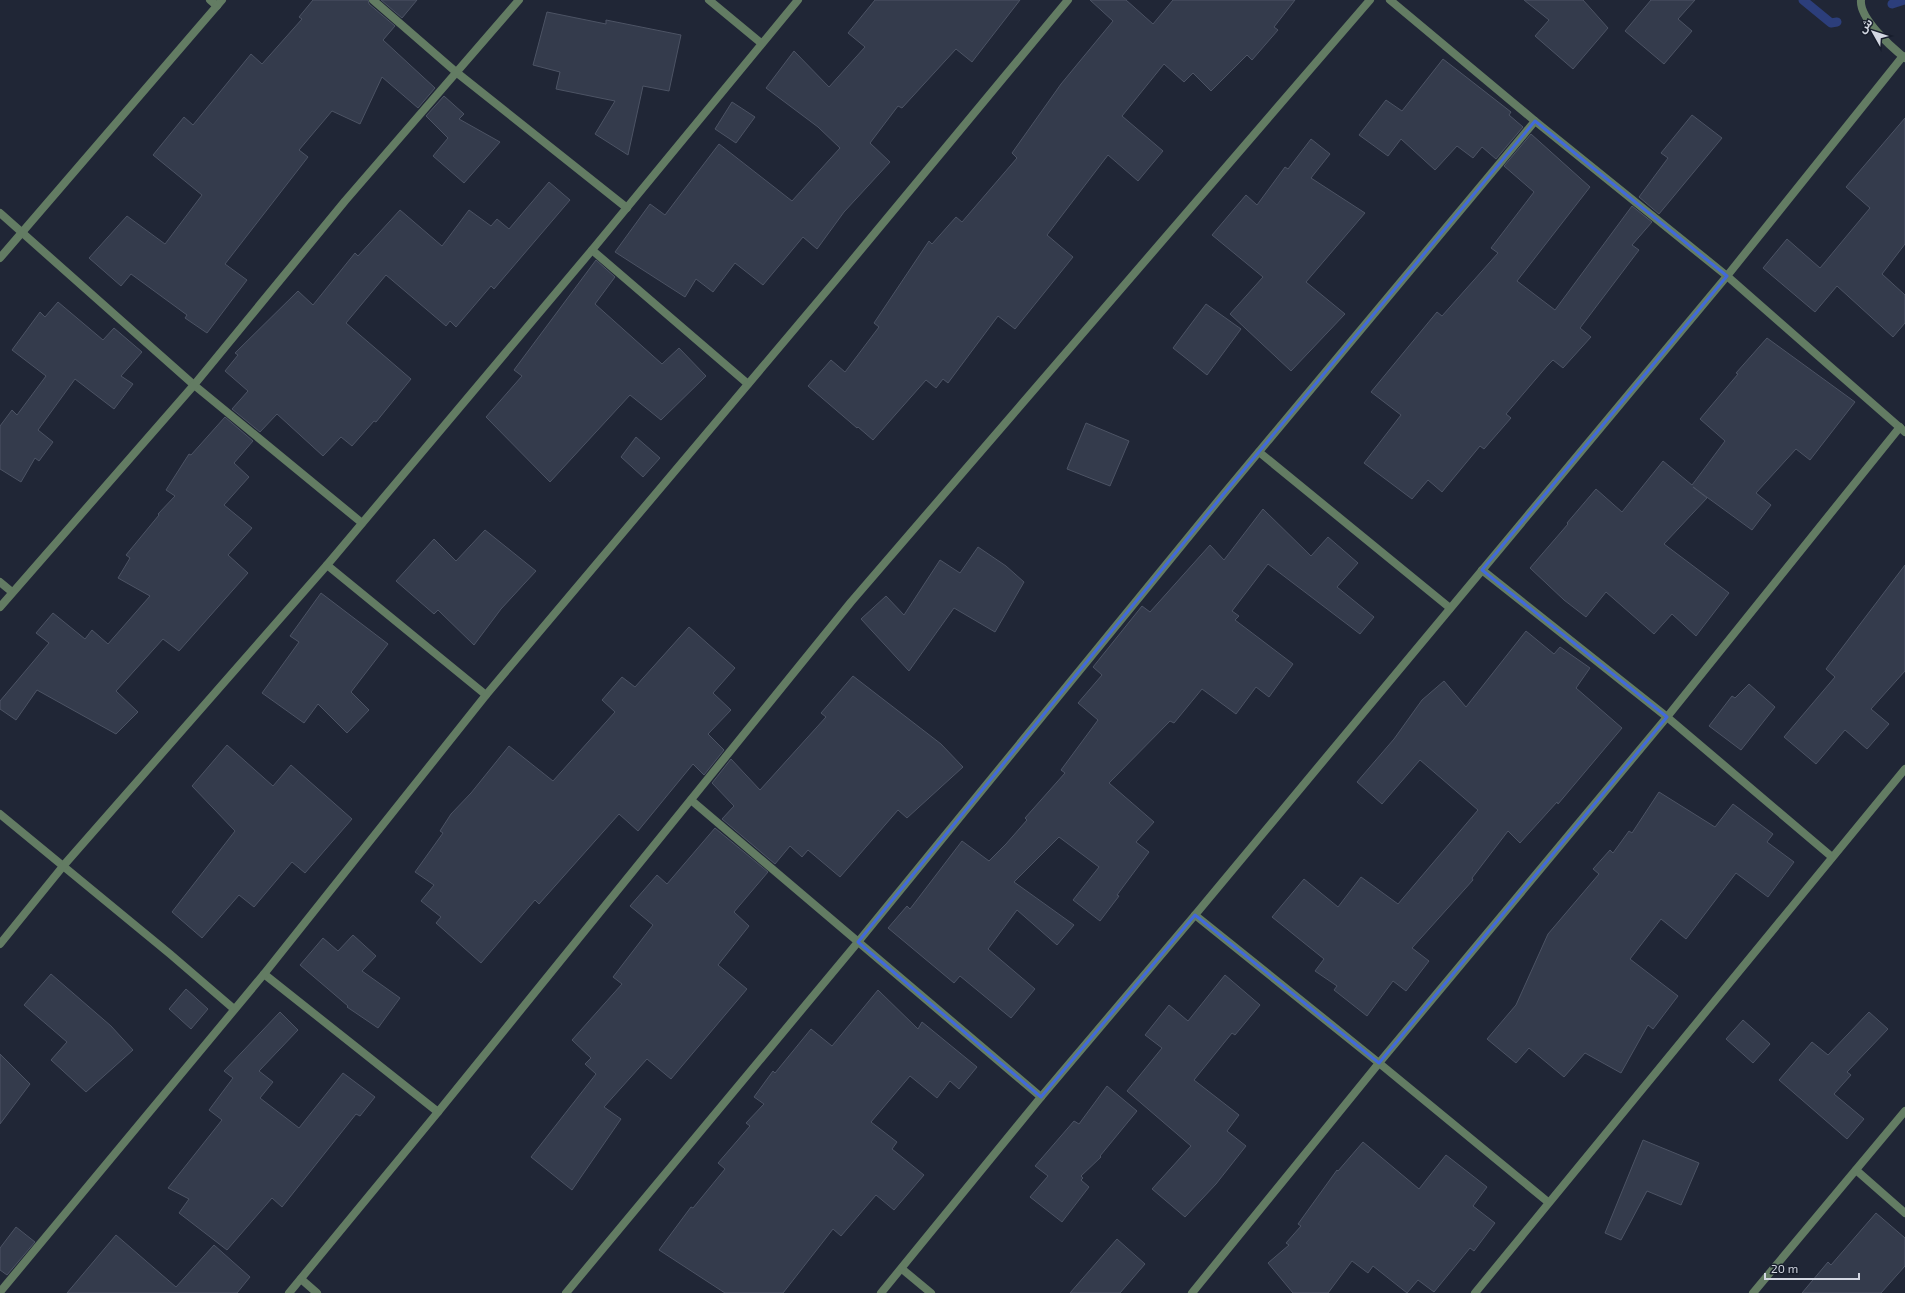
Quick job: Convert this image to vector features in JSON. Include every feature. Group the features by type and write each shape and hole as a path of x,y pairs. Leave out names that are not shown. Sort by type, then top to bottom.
{"street":[{"path":"0,258 220,3 210,0"},
{"path":"373,0 456,72 627,208"},
{"path":"0,607 194,386 345,201 518,0"},
{"path":"709,0 761,43"},
{"path":"0,944 64,865 327,565 592,250 761,43 798,0"},
{"path":"0,1292 264,974 486,695 748,384 1068,0"},
{"path":"289,1293 438,1112 691,800 791,673 850,602 1370,0"},
{"path":"1192,1293 1379,1063 1667,717 1902,430 1727,276 1535,121 1390,0"},
{"path":"881,1293 1041,1097 1195,915 1727,276 1904,57 1876,30 1860,8 1861,0"},
{"path":"566,1293 858,942 1259,452 1535,121"},
{"path":"0,213 194,386 362,523"},
{"path":"592,250 748,384"},
{"path":"1259,452 1450,608"},
{"path":"327,565 486,695"},
{"path":"1482,570 1667,717 1832,856"},
{"path":"0,582 12,592"},
{"path":"1475,1293 1548,1202 1905,769"},
{"path":"691,800 1041,1097"},
{"path":"0,814 64,865 234,1009"},
{"path":"1195,915 1379,1063 1548,1202"},
{"path":"264,974 438,1112"},
{"path":"1753,1293 1905,1111"},
{"path":"1856,1170 1905,1213"},
{"path":"902,1269 931,1293"},
{"path":"300,1279 316,1293"}],"highlighted area":[{"path":"1535,121 1727,276 1482,570 1667,717 1379,1063 1195,915 1041,1097 858,942 1222,496"}],"building":[{"path":"313,0 368,0 369,4 395,26 383,40 435,88 418,108 382,77 360,124 332,111 299,150 308,157 225,264 247,280 207,333 185,318 187,315 131,274 121,286 89,258 127,216 165,244 202,195 153,155 184,117 193,125 251,54 262,64 302,19 299,17"},
{"path":"381,0 417,0 402,18"},
{"path":"875,0 1020,0 972,62 956,49 902,108 898,106 870,143 890,162 844,212 817,249 803,237 763,285 735,263 713,292 696,279 685,297 615,252 650,204 665,215 719,144 792,201 840,148 818,127 766,88 794,51 829,87 865,47 848,33"},
{"path":"1090,0 1126,0 1153,24 1173,0 1295,0 1274,27 1278,30 1252,60 1247,55 1211,91 1193,73 1184,82 1164,64 1122,116 1163,151 1138,181 1108,155 1047,235 1073,257 1015,329 998,316 948,383 943,379 936,388 926,380 873,440 808,386 831,360 845,372 879,327 874,323 929,241 932,244 956,217 962,222 1017,158 1012,153 1061,84 1113,21"},
{"path":"1524,0 1583,0 1608,28 1573,69 1535,36 1549,20"},
{"path":"1651,0 1695,0 1678,19 1692,31 1664,64 1625,31"},
{"path":"547,12 606,24 606,20 681,35 669,91 643,86 628,155 595,134 615,101 556,89 560,72 533,65"},
{"path":"1443,59 1511,112 1509,115 1523,127 1496,159 1482,147 1473,158 1457,146 1435,170 1401,139 1388,156 1359,135 1386,100 1402,111"},
{"path":"444,96 464,114 459,119 500,142 464,183 433,156 448,138 426,116"},
{"path":"732,102 755,117 736,143 715,129"},
{"path":"1692,115 1722,138 1659,214 1639,197 1668,158 1661,153"},
{"path":"1905,118 1905,244 1882,274 1905,295 1905,323 1893,337 1837,286 1815,312 1763,268 1787,239 1820,268 1870,208 1846,187"},
{"path":"1531,134 1590,187 1517,281 1555,310 1632,206 1652,222 1632,245 1639,250 1580,328 1591,337 1563,368 1553,360 1547,366 1506,414 1511,418 1484,449 1480,446 1442,492 1428,480 1412,499 1364,463 1401,415 1371,392 1437,312 1442,316 1498,253 1491,248 1534,192 1504,166"},
{"path":"1311,139 1330,154 1311,178 1365,213 1306,282 1345,314 1291,371 1230,314 1263,277 1212,235 1246,195 1257,205 1285,167 1288,169"},
{"path":"549,182 570,200 494,289 491,286 456,327 450,321 446,326 386,275 346,323 411,379 376,422 374,421 352,446 341,437 323,456 277,414 260,432 232,409 248,391 225,371 238,355 235,353 298,291 313,305 355,253 358,256 400,210 442,246 469,210 491,226 497,219 509,229"},
{"path":"596,260 615,277 595,304 662,364 679,348 706,376 661,420 630,395 550,482 486,417 522,376 514,370"},
{"path":"58,302 103,340 114,328 142,352 121,376 133,384 114,409 75,379 38,430 53,442 39,461 35,458 21,482 0,469 0,426 12,410 17,415 46,376 12,350 40,312 45,317"},
{"path":"1206,304 1241,329 1207,375 1173,348"},
{"path":"1767,338 1855,402 1810,460 1796,449 1756,493 1771,505 1752,530 1693,487 1707,498 1664,544 1729,593 1696,636 1672,614 1654,634 1606,592 1586,617 1564,600 1530,568 1596,489 1622,512 1663,461 1692,485 1725,441 1700,419 1738,374 1736,373"},
{"path":"225,417 253,441 234,463 249,477 224,505 252,528 228,555 248,573 179,651 163,639 116,691 138,712 116,734 37,690 16,720 0,709 0,701 49,643 36,633 53,613 85,639 92,630 108,644 150,596 118,578 130,558 126,555 159,515 158,514 175,496 166,490 189,454 191,455"},
{"path":"1086,423 1129,441 1110,486 1067,469"},
{"path":"636,437 660,458 643,477 621,457"},
{"path":"1263,509 1311,556 1328,537 1358,563 1337,587 1374,617 1360,634 1268,564 1232,611 1239,616 1235,620 1293,664 1269,697 1256,687 1236,714 1202,689 1174,723 1170,721 1109,783 1154,822 1136,842 1149,852 1100,921 1073,900 1099,867 1059,837 1014,882 1074,925 1057,945 1017,910 988,949 1035,989 1011,1018 960,976 954,983 888,928 907,906 910,909 962,841 989,861 1006,844 1027,820 1025,818 1065,773 1061,770 1098,720 1078,703 1102,675 1093,667 1142,606 1150,612 1210,545 1224,560"},
{"path":"485,530 536,571 501,609 474,645 438,610 434,614 396,581 434,539 456,561"},
{"path":"978,547 1006,566 1024,582 995,632 954,608 909,671 861,619 886,596 904,615 940,560 960,573"},
{"path":"1905,565 1905,671 1871,709 1889,724 1867,749 1845,730 1816,764 1784,737 1835,677 1826,669"},
{"path":"321,593 388,644 351,692 369,710 347,733 318,704 304,723 262,693 299,642 290,636"},
{"path":"689,627 735,668 713,693 731,710 708,734 724,750 704,775 693,764 638,831 619,814 539,904 535,900 481,963 436,923 441,917 421,901 434,885 415,872 443,833 440,831 451,814 471,793 509,746 553,781 615,712 602,700 622,677 635,687"},
{"path":"1526,631 1554,654 1560,647 1590,668 1576,688 1622,728 1558,804 1557,802 1520,843 1508,831 1472,878 1473,880 1412,948 1429,961 1406,991 1393,981 1367,1016 1334,990 1337,986 1315,971 1324,959 1272,917 1304,879 1338,907 1361,877 1398,904 1478,810 1420,760 1382,804 1357,782 1394,739 1422,700 1444,681 1466,707"},
{"path":"853,676 941,744 963,767 907,818 898,810 840,877 808,850 802,857 790,846 775,864 722,819 734,806 712,783 731,759 760,790 826,717 821,713"},
{"path":"1749,684 1775,707 1741,750 1709,726 1732,696 1735,698"},
{"path":"227,745 273,786 291,765 352,819 305,873 292,862 254,907 239,895 202,938 172,912 235,831 192,786"},
{"path":"1659,792 1715,827 1733,804 1773,834 1767,842 1794,862 1768,897 1736,873 1686,939 1661,919 1630,959 1678,996 1653,1029 1648,1025 1621,1073 1585,1053 1564,1077 1529,1048 1516,1063 1487,1039 1516,1005 1548,934 1599,874 1593,869 1610,850 1613,853 1629,831 1632,833"},
{"path":"715,828 768,872 734,912 749,926 718,965 747,989 671,1079 647,1059 604,1107 621,1119 572,1190 531,1157 596,1074 585,1064 591,1058 572,1040 622,984 613,977 653,925 630,906 657,875 667,884"},
{"path":"353,935 376,956 362,971 400,998 378,1028 347,1007 348,1006 300,965 323,938 338,951"},
{"path":"51,974 111,1026 133,1050 86,1092 51,1060 67,1042 24,1005"},
{"path":"1225,975 1260,1005 1235,1035 1232,1033 1194,1080 1239,1115 1227,1131 1246,1146 1216,1184 1185,1217 1152,1189 1191,1146 1127,1091 1162,1048 1145,1035 1169,1005 1188,1021"},
{"path":"186,989 208,1009 191,1029 169,1009"},
{"path":"878,990 918,1029 922,1022 977,1067 959,1089 950,1081 937,1098 910,1076 871,1122 897,1142 892,1149 924,1175 894,1210 876,1195 841,1236 833,1229 783,1293 725,1293 659,1250 691,1207 693,1208 725,1169 718,1163 750,1126 746,1123 764,1104 754,1097 773,1071 775,1073 811,1029 832,1046"},
{"path":"280,1012 298,1030 259,1071 273,1082 260,1098 299,1128 343,1073 375,1097 360,1116 356,1114 282,1207 272,1198 227,1250 179,1213 189,1199 168,1188 222,1120 209,1110 233,1078 224,1071"},
{"path":"1869,1012 1888,1029 1847,1072 1851,1075 1834,1094 1864,1119 1847,1139 1779,1080 1812,1042 1828,1055"},
{"path":"1743,1020 1770,1044 1753,1063 1726,1039"},
{"path":"0,1054 30,1084 0,1124"},
{"path":"1107,1086 1137,1111 1100,1156 1101,1157 1081,1176 1083,1178 1081,1180 1089,1187 1062,1222 1030,1197 1048,1176 1035,1166 1074,1121 1079,1124"},
{"path":"1643,1140 1699,1163 1681,1205 1647,1191 1621,1240 1605,1233"},
{"path":"1363,1142 1419,1189 1446,1155 1487,1187 1473,1206 1495,1223 1474,1251 1470,1248 1434,1292 1418,1280 1407,1293 1373,1266 1368,1273 1352,1261 1328,1293 1293,1293 1268,1263 1289,1245 1286,1243 1301,1226 1298,1224 1337,1170 1338,1171"},
{"path":"1876,1213 1905,1238 1905,1266 1881,1293 1802,1293 1828,1262 1831,1265"},
{"path":"16,1227 35,1242 7,1275 0,1270 0,1248"},
{"path":"116,1235 176,1287 214,1245 250,1277 237,1293 67,1293"},
{"path":"1117,1239 1145,1264 1120,1293 1070,1293"}],"waterway":[{"path":"1803,0 1831,23 1837,22"},
{"path":"1892,4 1904,0"}]}
